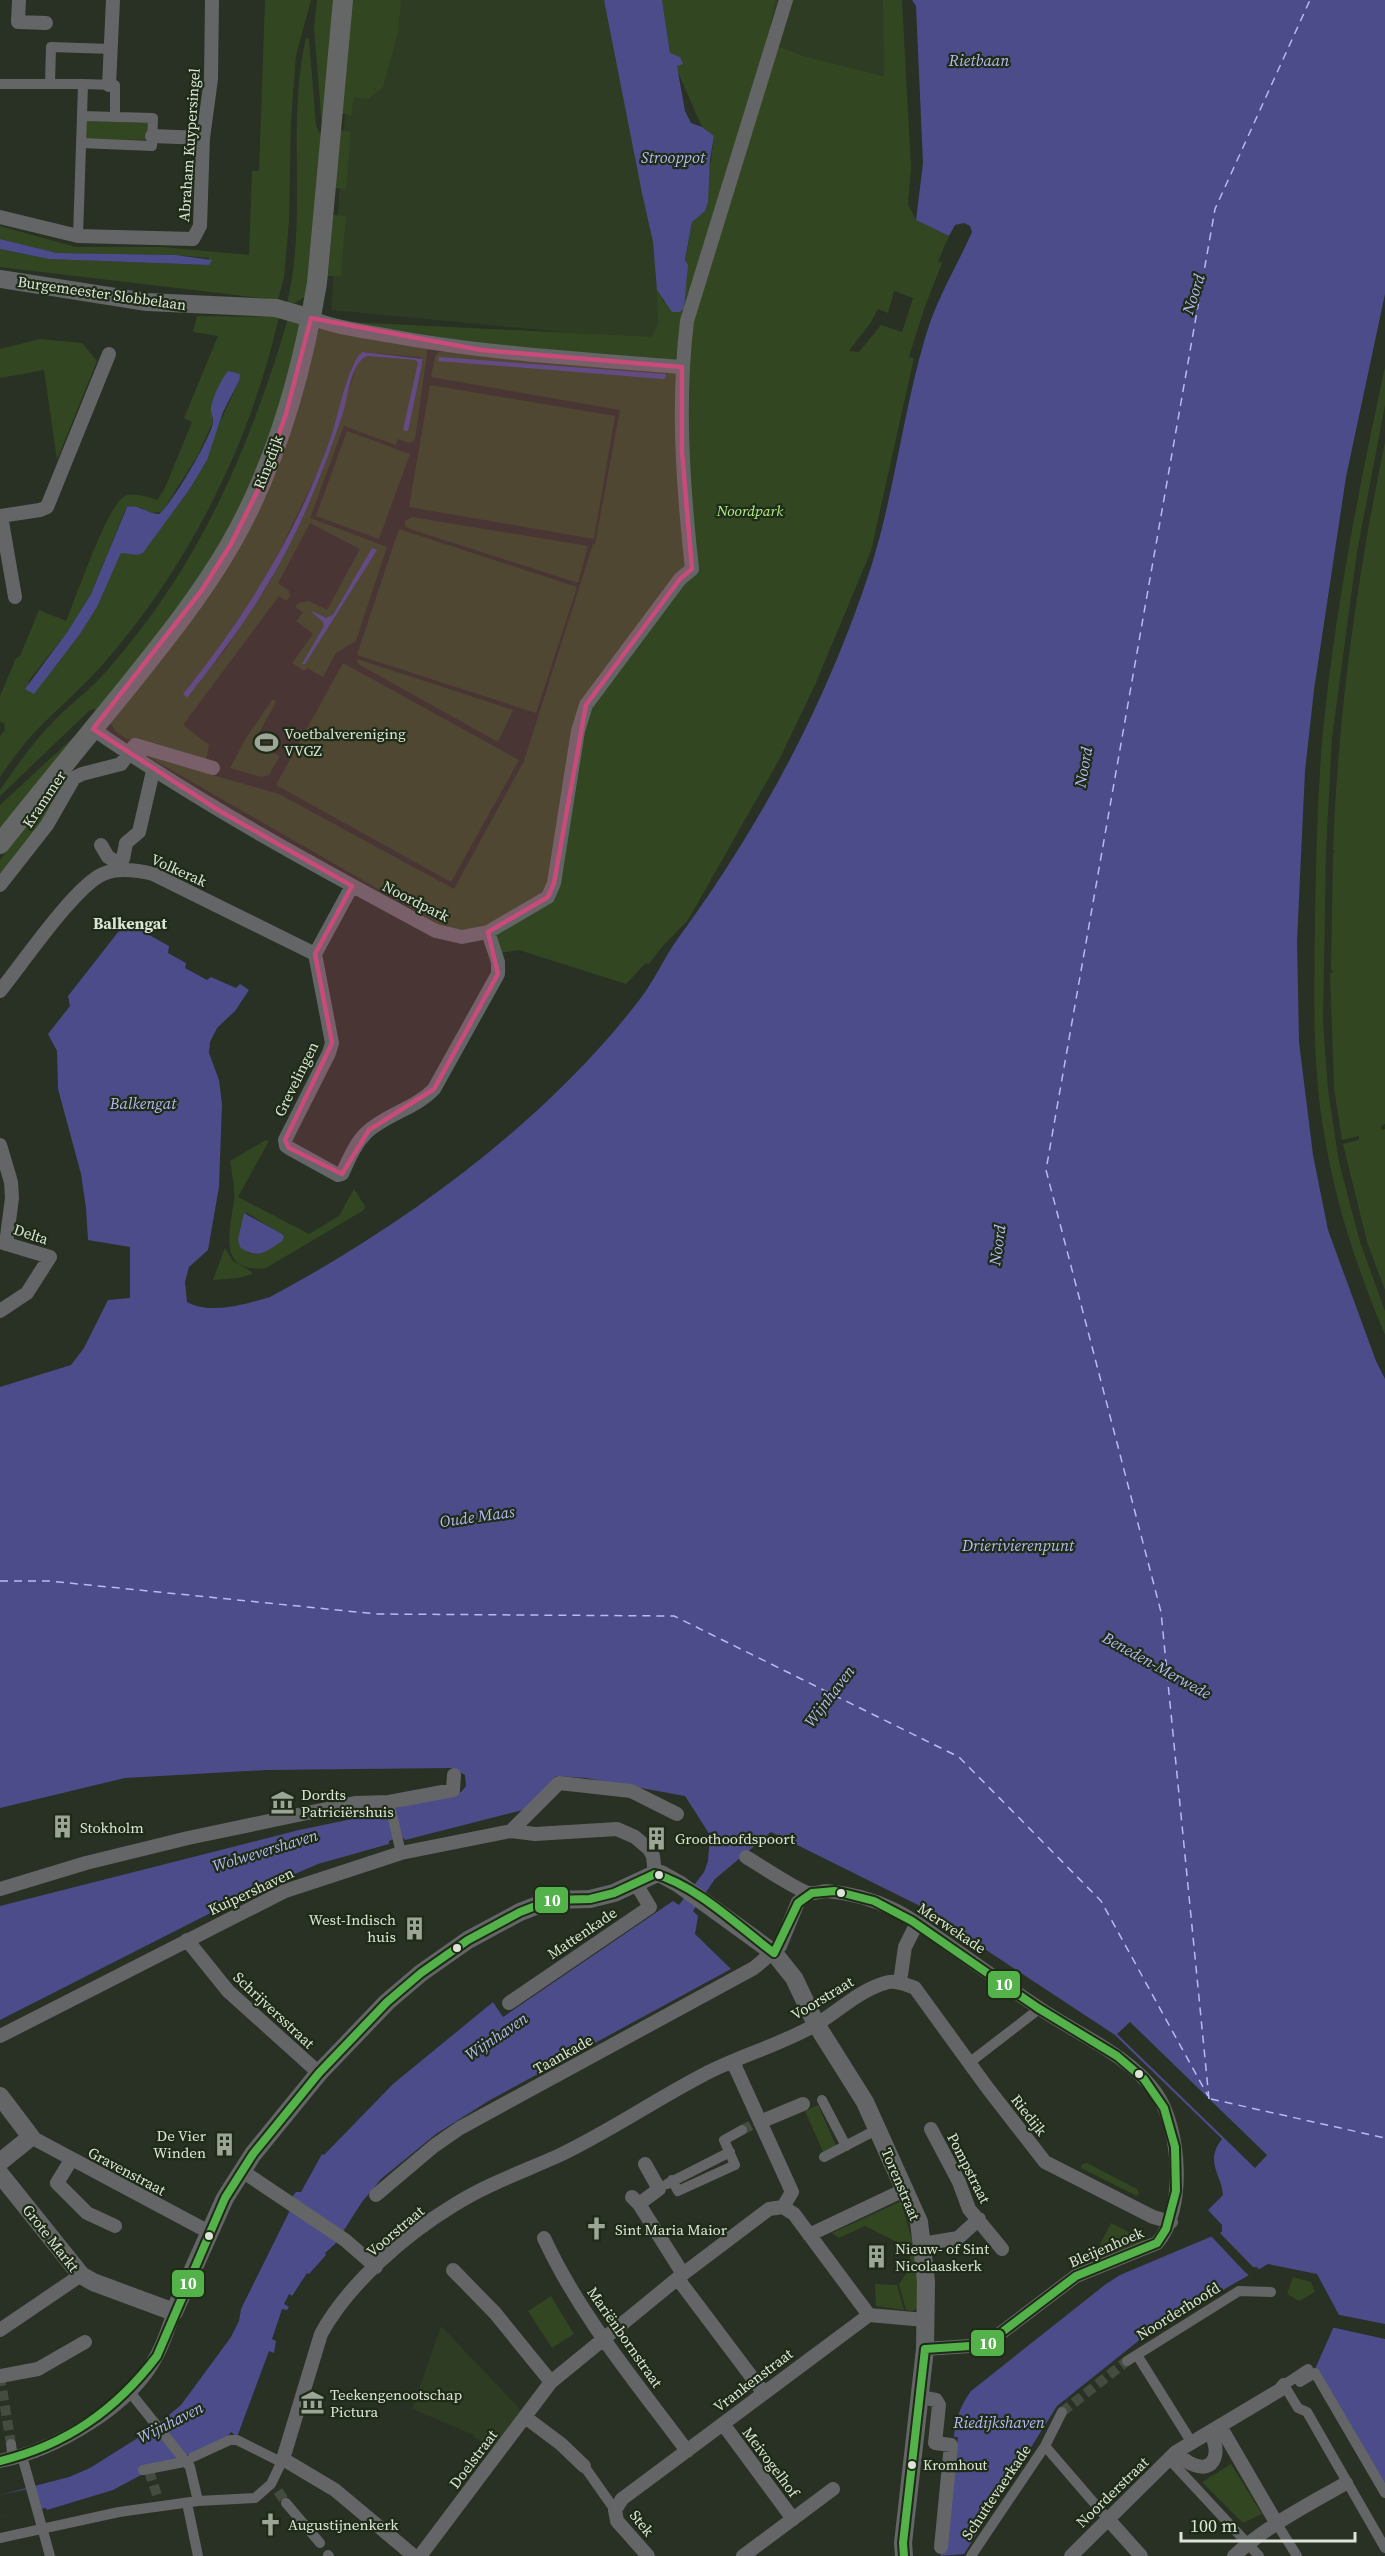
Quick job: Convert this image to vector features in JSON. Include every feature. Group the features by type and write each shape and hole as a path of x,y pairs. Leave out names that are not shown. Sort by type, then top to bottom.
{"main road":[{"name":"Ringdijk","path":"0,844 181,619 231,544 260,486 286,414 311,318 317,283 343,0"}],"street":[{"path":"19,0 18,22 46,22"},
{"path":"110,85 113,0"},
{"name":"Abraham Kuypersingel","path":"0,217 78,236 193,238 200,226 204,138 211,79 212,0"},
{"name":"Noordpark","path":"93,729 153,771 436,932 462,937 489,932 548,897 554,883 578,731 586,705 680,579 692,569 682,452 682,367 687,321 786,0"},
{"path":"50,84 51,47 111,49"},
{"path":"5,84 115,85 115,117"},
{"path":"78,236 83,84"},
{"path":"81,144 152,146 153,118 82,116"},
{"path":"152,136 204,138"},
{"name":"Burgemeester Slobbelaan","path":"0,279 147,302 283,310 311,318"},
{"path":"311,318 347,327 480,350 682,367"},
{"path":"15,597 5,574 0,515 48,507 110,354"},
{"path":"128,753 137,745 213,768"},
{"name":"Krammer","path":"0,885 47,825 74,778 122,764 128,753"},
{"path":"101,845 113,860 117,862 123,859 126,843 139,832 153,771"},
{"name":"Volkerak","path":"0,991 81,890 104,873 118,870 137,870 153,874 315,954"},
{"path":"315,954 352,886"},
{"name":"Grevelingen","path":"315,954 332,1043 285,1140 289,1148 338,1175 342,1174 360,1139 369,1130 419,1102 434,1089 498,974 498,962 489,932"},
{"path":"0,1145 12,1189 3,1243"},
{"name":"Delta","path":"0,1311 27,1293 50,1257 3,1243"},
{"path":"0,1889 86,1863 188,1838 355,1803 390,1807 453,1790 454,1775"},
{"path":"511,1831 559,1783 631,1791 677,1814"},
{"path":"390,1807 399,1846"},
{"name":"Kuipershaven","path":"0,2036 285,1891 399,1846 511,1831 535,1834 623,1831 635,1837 649,1849 655,1874"},
{"name":"Merwekade","path":"746,1857 810,1893 824,1891 874,1900 917,1923 1040,2008 1113,2054 1148,2083 1170,2120 1178,2155 1171,2222"},
{"path":"12,2459 70,2435 100,2416 129,2391 157,2356 209,2232 225,2198 242,2171 282,2117 319,2073 387,2002 421,1973 468,1940 520,1912 550,1900 590,1899 614,1893 655,1874"},
{"name":"Torenstraat","path":"655,1874 669,1878 774,1953 794,1978 816,2024 865,2102 919,2222 926,2281 925,2349 903,2542 904,2556"},
{"name":"Mattenkade","path":"508,2003 650,1907 635,1882"},
{"path":"774,1953 780,1946 798,1902 810,1893"},
{"path":"900,1978 904,1947 917,1923"},
{"name":"Schrijversstraat","path":"187,1940 228,1991 319,2073"},
{"name":"Taankade","path":"376,2195 434,2146 460,2128 745,1974 774,1953"},
{"name":"Voorstraat","path":"0,2538 159,2502 255,2499 275,2488 321,2334 330,2317 346,2297 411,2235 453,2205 491,2184 561,2154 705,2074 816,2024 849,1999 900,1978"},
{"name":"Riedijk","path":"900,1978 915,1988 1045,2162 1153,2217 1171,2222"},
{"path":"969,2063 1040,2008"},
{"path":"733,2062 756,2124 792,2192 783,2207 794,2214 869,2315 925,2320"},
{"path":"0,2162 31,2137 1,2099"},
{"path":"822,2100 846,2146"},
{"path":"756,2124 803,2104"},
{"path":"824,2157 878,2129"},
{"name":"Pompstraat","path":"931,2129 959,2182 969,2209 1002,2249"},
{"path":"742,2130 724,2140 735,2165 678,2191 672,2180 635,2201 681,2277 763,2392"},
{"name":"Gravenstraat","path":"31,2137 209,2232"},
{"path":"71,2160 57,2183 87,2213 115,2226"},
{"path":"645,2164 659,2189"},
{"path":"242,2171 288,2204 345,2240 376,2267"},
{"name":"Grote Markt","path":"0,2174 81,2275 0,2330"},
{"path":"809,2235 906,2189"},
{"name":"Doelstraat","path":"420,2556 551,2382 769,2209 783,2207"},
{"path":"922,2244 958,2238 979,2219"},
{"name":"Bleijenhoek","path":"925,2349 985,2345 1076,2276 1157,2243 1166,2233 1171,2222"},
{"name":"Mariënbornstraat","path":"544,2238 563,2275 603,2339 687,2451"},
{"path":"453,2270 495,2313 551,2382"},
{"path":"81,2275 93,2282 174,2312"},
{"name":"Noorderhoofd","path":"1192,2443 1132,2358 1239,2291 1271,2292"},
{"name":"Vrankenstraat","path":"615,2510 622,2499 869,2315"},
{"path":"0,2376 38,2369 85,2342"},
{"name":"Noorderstraat","path":"1071,2556 1172,2456 1280,2390 1308,2369"},
{"path":"1288,2383 1294,2385 1316,2373 1385,2493"},
{"path":"1288,2383 1298,2408 1307,2412 1385,2548"},
{"path":"129,2391 152,2421 189,2460 198,2556"},
{"path":"920,2397 936,2400 939,2405 935,2443 951,2445 941,2547"},
{"name":"Schuttevaerkade","path":"971,2556 1045,2446 1062,2412"},
{"path":"525,2417 569,2451 584,2466 615,2510"},
{"name":"Meivogelhof","path":"723,2424 793,2519"},
{"path":"1172,2456 1200,2466 1214,2460 1217,2455 1215,2430"},
{"path":"1215,2430 1297,2556"},
{"path":"147,2469 189,2460 230,2440 237,2440 282,2460 335,2490 414,2556"},
{"path":"11,2444 12,2459 31,2488 50,2556"},
{"path":"1045,2446 1141,2556"},
{"path":"1172,2456 1259,2556"},
{"path":"1234,2556 1247,2543 1346,2483"},
{"path":"743,2556 833,2489"},
{"path":"286,2503 320,2543"},
{"name":"Stek","path":"615,2510 617,2521 648,2556"}],"highlighted area":[{"path":"311,318 481,350 682,367 682,452 692,569 680,579 586,705 554,883 548,897 488,932 498,974 434,1089 369,1130 342,1174 289,1148 285,1140 332,1043 315,954 352,886 218,810 93,729 202,590 231,544 260,486 286,414"}],"shaded area":[{"path":"353,0 634,0 667,342 331,310"},
{"path":"776,0 883,0 885,76 804,56 775,45 765,50"},
{"path":"441,2326 521,2410 494,2449 474,2435 412,2409"}],"green space":[{"path":"265,0 311,0 296,55 291,122 289,221 284,278 278,300 0,267 0,249 49,259 209,265 209,258 176,255 57,253 0,239 0,226 76,247 162,247 249,255 252,171 259,171"},
{"path":"317,0 338,0 322,127 314,28"},
{"path":"352,0 401,0 398,32 383,88 367,99 354,97 351,116 341,113"},
{"name":"Noordpark","path":"662,0 776,0 765,50 775,45 804,56 884,76 883,0 902,0 911,168 908,204 916,220 949,236 938,261 942,263 909,357 914,358 871,551 815,685 779,760 688,920 649,964 646,963 626,984 519,950 500,953 497,943 436,926 437,923 147,756 279,794 454,889 524,761 593,544 595,544 620,410 431,377 435,356 439,352 497,356 481,344 349,322 652,337 658,324 657,290 664,303 685,263 692,222 705,211 708,202 707,188 714,137 702,127 670,54","holes":["894,291 913,298 902,332 881,325 859,352 849,351 878,309 888,313"]},
{"path":"306,38 309,39 316,125 325,145 308,295 293,304 287,303 296,238 298,104 300,71"},
{"path":"84,121 149,123 149,140 84,139"},
{"path":"339,130 351,132 346,189 335,188"},
{"path":"333,215 346,216 341,276 328,276"},
{"path":"197,316 279,317 267,364 233,457 189,544 135,625 96,672 29,739 0,777 0,736 5,730 4,723 0,722 0,696 39,610 66,621 92,553 118,503 125,496 133,495 157,500 164,490 192,422 184,418 218,336 193,332","holes":["239,381 189,490 143,553 137,555 121,553 97,607 80,634 34,693 28,682 68,631 91,594 125,510 140,507 151,513 162,512 198,455 213,422 211,409"]},
{"path":"288,319 301,322 269,446 253,485 220,545 182,602 98,712 95,709 90,710 0,796 0,790 39,738 103,675 141,629 195,547 238,459 273,367"},
{"path":"319,329 428,346 415,440 410,443 398,439 396,445 344,426 310,518 387,547 356,641 336,653 323,677 307,668 304,671 292,663 313,634 296,621 303,612 295,607 299,603 309,601 327,610 360,549 310,523 278,583 289,591 290,596 286,601 279,596 183,725 209,745 206,761 150,743 127,739 116,732 108,719 211,588 291,423","holes":["362,352 420,357 424,362 419,365 415,360 368,356 358,361 323,469 298,527 267,586 225,650 186,697 183,694 221,647 264,583 320,468 341,409 352,366"]},
{"path":"40,339 82,343 97,361 57,460 44,370 0,378 0,349"},
{"path":"1385,367 1385,405 1357,552 1332,738 1326,850 1323,1022 1328,1090 1339,1162 1360,1242 1385,1311 1385,1335 1365,1284 1333,1181 1319,1101 1314,998 1318,809 1327,695 1348,553"},
{"path":"430,385 615,416 594,539 409,507"},
{"path":"347,431 410,454 379,539 316,516"},
{"path":"1385,442 1385,1124 1381,1126 1382,1130 1385,1129 1385,1290 1367,1242 1343,1144 1359,1140 1359,1136 1342,1140 1334,1088 1330,973 1333,973 1331,968 1333,853 1335,851 1333,850 1344,696 1366,543"},
{"path":"412,517 588,546 578,583 410,529 405,526 405,521"},
{"path":"399,529 577,587 536,713 357,655"},
{"path":"357,659 513,710 498,742 358,664"},
{"path":"343,663 519,760 451,882 276,785"},
{"path":"273,699 276,702 254,742 280,756 269,775 261,777 230,768 246,738"},
{"path":"79,732 0,834 0,805"},
{"path":"80,758 40,828 0,878 0,860"},
{"path":"266,1140 269,1141 238,1197 309,1234 339,1216 354,1189 365,1206 364,1210 266,1268 250,1268 239,1264 230,1247 229,1235 234,1194 230,1161","holes":["247,1213 281,1234 271,1246 254,1254 248,1253 238,1239 244,1214"]},
{"path":"225,1248 233,1261 252,1274 239,1278 213,1280"},
{"path":"818,2105 837,2148 824,2154 805,2111"},
{"path":"1087,2163 1137,2189 1139,2193 1137,2196 1081,2168 1082,2164"},
{"path":"899,2202 913,2243 903,2245 865,2226 839,2238 832,2233"},
{"path":"1111,2223 1146,2241 1108,2254 1098,2248"},
{"path":"915,2248 918,2282 917,2308 913,2311 906,2310 899,2284 910,2268 910,2250"},
{"path":"1293,2277 1311,2282 1315,2292 1299,2301 1287,2294"},
{"path":"875,2284 897,2285 904,2310 876,2306"},
{"path":"551,2296 574,2334 552,2348 528,2311"},
{"path":"1231,2464 1262,2514 1243,2523 1202,2482"}],"water":[{"name":"Strooppot","path":"604,0 662,0 670,53 680,57 683,64 677,66 685,111 691,123 702,127 714,136 710,159 708,202 705,211 692,222 685,260 688,265 684,308 680,312 672,312 657,290 653,242"},
{"path":"912,0 1385,0 1385,294 1346,477 1314,690 1305,771 1297,941 1299,1042 1313,1155 1328,1230 1376,1361 1385,1379 1385,2489 1315,2369 1339,2315 1317,2274 1268,2264 1147,2334 1057,2406 964,2554 940,2556 945,2549 958,2437 954,2437 956,2424 967,2396 1106,2284 1120,2275 1222,2232 1222,2225 1208,2210 1223,2195 1214,2162 1214,2155 1222,2139 1115,2035 918,1905 771,1832 715,1879 693,1911 698,1916 695,1934 731,1969 490,2100 436,2134 381,2179 362,2202 335,2244 309,2274 307,2273 292,2296 289,2294 284,2304 289,2307 287,2310 282,2309 272,2339 276,2341 274,2353 269,2351 237,2437 231,2432 225,2439 143,2474 113,2490 47,2510 46,2508 0,2517 0,2495 69,2477 90,2468 152,2429 181,2405 231,2337 239,2321 241,2309 295,2200 292,2197 296,2192 301,2192 322,2154 324,2155 393,2084 493,2002 503,2017 673,1901 679,1905 704,1872 708,1861 710,1835 685,1796 586,1778 556,1776 527,1809 405,1840 401,1836 389,1841 389,1844 318,1864 246,1895 0,2020 0,1906 299,1830 381,1813 382,1816 395,1813 396,1808 461,1792 466,1786 465,1775 452,1768 267,1770 125,1778 0,1808 0,1387 71,1365 84,1348 108,1300 130,1298 130,1247 88,1240 81,1174 58,1089 57,1051 48,1034 70,1006 68,996 126,922 169,946 168,953 186,963 185,968 207,980 211,977 236,988 240,984 249,990 235,1011 217,1028 210,1042 209,1053 219,1080 222,1104 219,1187 208,1250 189,1267 185,1282 187,1302 206,1308 228,1307 270,1297 372,1237 471,1167 518,1128 603,1044 645,992 738,851 790,760 813,713 854,616 871,567 911,393 930,322 972,232 970,226 964,223 955,225 949,236 916,220 923,163 916,6"},
{"path":"0,239 57,253 176,255 212,260 209,265 49,259 0,249"},
{"path":"362,352 423,359 408,431 403,430 418,363 415,360 368,356 362,359 353,373 342,416 318,482 289,546 248,616 187,698 183,694 249,603 303,507 331,437 352,368"},
{"path":"439,357 665,374 666,376 664,379 438,361"},
{"path":"228,371 240,374 239,381 223,412 207,460 189,490 143,553 137,555 121,553 97,607 80,634 34,694 25,689 68,631 91,594 127,507 132,506 159,514 181,485 211,430 212,404"},
{"path":"372,548 377,550 305,664 302,664 324,626 323,622 310,610 326,618 333,615"},
{"path":"244,1213 282,1234 284,1237 282,1241 257,1254 240,1247 238,1239"}],"pier":[{"path":"1130,2022 1267,2155 1255,2168 1117,2034"},
{"path":"1218,2231 1260,2272 1251,2277 1244,2271 1211,2236"},
{"path":"1335,2314 1385,2324 1385,2339 1331,2327"},
{"path":"32,2488 37,2511 0,2517 0,2495"}],"ferry route":[{"path":"1209,2099 1161,1612 1046,1170 1215,209 1310,0"},
{"path":"0,1581 49,1581 377,1614 674,1616 959,1757 1101,1901 1208,2096"},
{"path":"1211,2099 1385,2138"}],"tunnel":[{"path":"742,2130 752,2125"},
{"path":"1062,2412 1127,2361"},
{"path":"0,2376 11,2444"},
{"path":"149,2471 158,2498"},
{"path":"278,2491 286,2503"}],"transit line":[{"name":"10","path":"0,2461 47,2445 88,2423 107,2409 141,2375 157,2356 225,2198 253,2154 319,2073 387,2002 421,1973 468,1940 520,1912 551,1900 590,1899 614,1893 655,1874 702,1897 774,1953 798,1903 812,1893 835,1891 874,1901 912,1921 1038,2008 1117,2056 1144,2079 1164,2108 1175,2147 1176,2191 1166,2229 1157,2243 1076,2276 985,2345 925,2349 903,2543 904,2556"}],"place":[{"name":"Voetbalvereniging VVGZ","path":"266,742"},
{"name":"Dordts Patriciërshuis","path":"283,1803"},
{"name":"Stokholm","path":"62,1827"},
{"name":"Groothoofdspoort","path":"657,1838"},
{"name":"West-Indisch huis","path":"414,1928"},
{"name":"De Vier Winden","path":"224,2144"},
{"name":"Sint Maria Maior","path":"597,2229"},
{"name":"Nieuw- of Sint Nicolaaskerk","path":"877,2257"},
{"name":"Teekengenootschap Pictura","path":"312,2403"},
{"name":"Kromhout","path":"912,2465"},
{"name":"Augustijnenkerk","path":"270,2524"}],"district":[{"name":"Balkengat","path":"130,923"}],"water label":[{"name":"Rietbaan","path":"979,60"},
{"name":"Noord","path":"1193,294"},
{"name":"Noord","path":"1083,767"},
{"name":"Noord","path":"997,1245"},
{"name":"Oude Maas","path":"477,1516"},
{"name":"Drierivierenpunt","path":"1018,1545"},
{"name":"Beneden-Merwede","path":"1157,1665"},
{"name":"Wijnhaven","path":"829,1696"},
{"name":"Wolwevershaven","path":"265,1850"},
{"name":"Wijnhaven","path":"496,2036"},
{"name":"Wijnhaven","path":"170,2422"},
{"name":"Riedijkshaven","path":"999,2422"}]}
